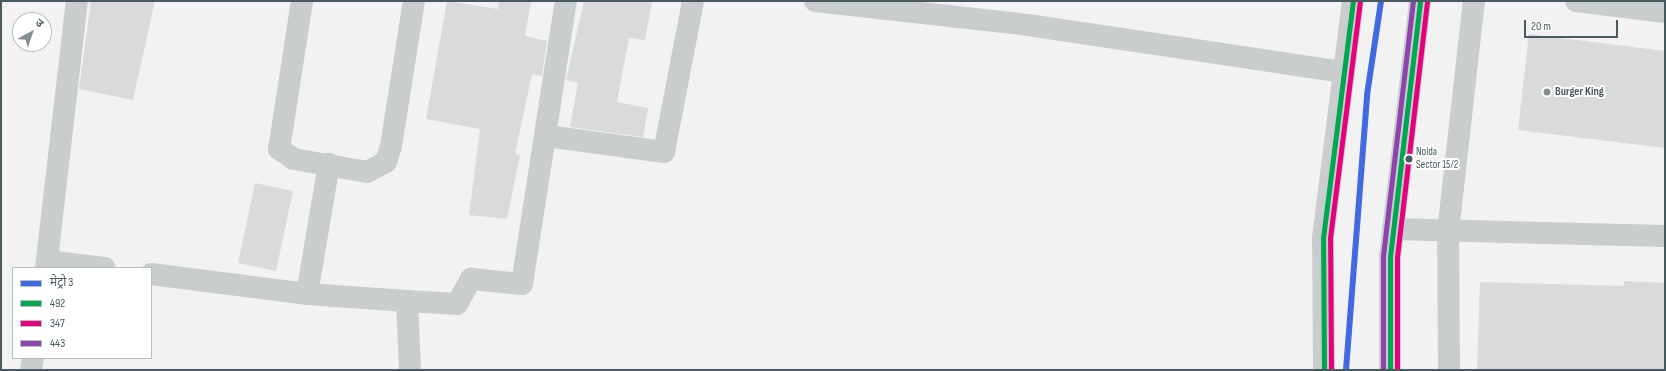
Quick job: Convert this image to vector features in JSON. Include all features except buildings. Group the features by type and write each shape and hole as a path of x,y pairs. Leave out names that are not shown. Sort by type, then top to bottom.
{"street":[{"path":"77,1 46,264 90,267"},
{"path":"302,1 279,149 294,159 329,164 367,172 386,162 414,1"},
{"path":"152,274 308,294 407,302 457,304 471,279 522,284 547,136 566,1"},
{"path":"547,136 664,152 693,1"},
{"path":"815,1 1028,25 1344,72"},
{"path":"1324,370 1323,238 1353,1"},
{"path":"1390,370 1393,229 1420,1"},
{"path":"1449,370 1448,232 1474,1"},
{"path":"1576,1 1665,12"},
{"path":"308,294 329,164"},
{"path":"1393,229 1448,232 1665,236"},
{"path":"407,302 410,370"},
{"path":"31,370 33,359"}],"metro line":[{"name":"3","path":"1346,370 1367,95 1381,1"}],"transit line":[{"name":"492","path":"1324,370 1323,238 1353,1"},
{"name":"443","path":"1383,370 1383,256 1413,1"},
{"name":"492","path":"1390,370 1390,257 1420,1"},
{"name":"347","path":"1331,370 1330,238 1360,2"},
{"name":"347","path":"1397,370 1397,257 1427,2"}],"place":[{"name":"Burger King","path":"1547,92"},
{"name":"Noida Sector 15/2","path":"1409,159"}]}
